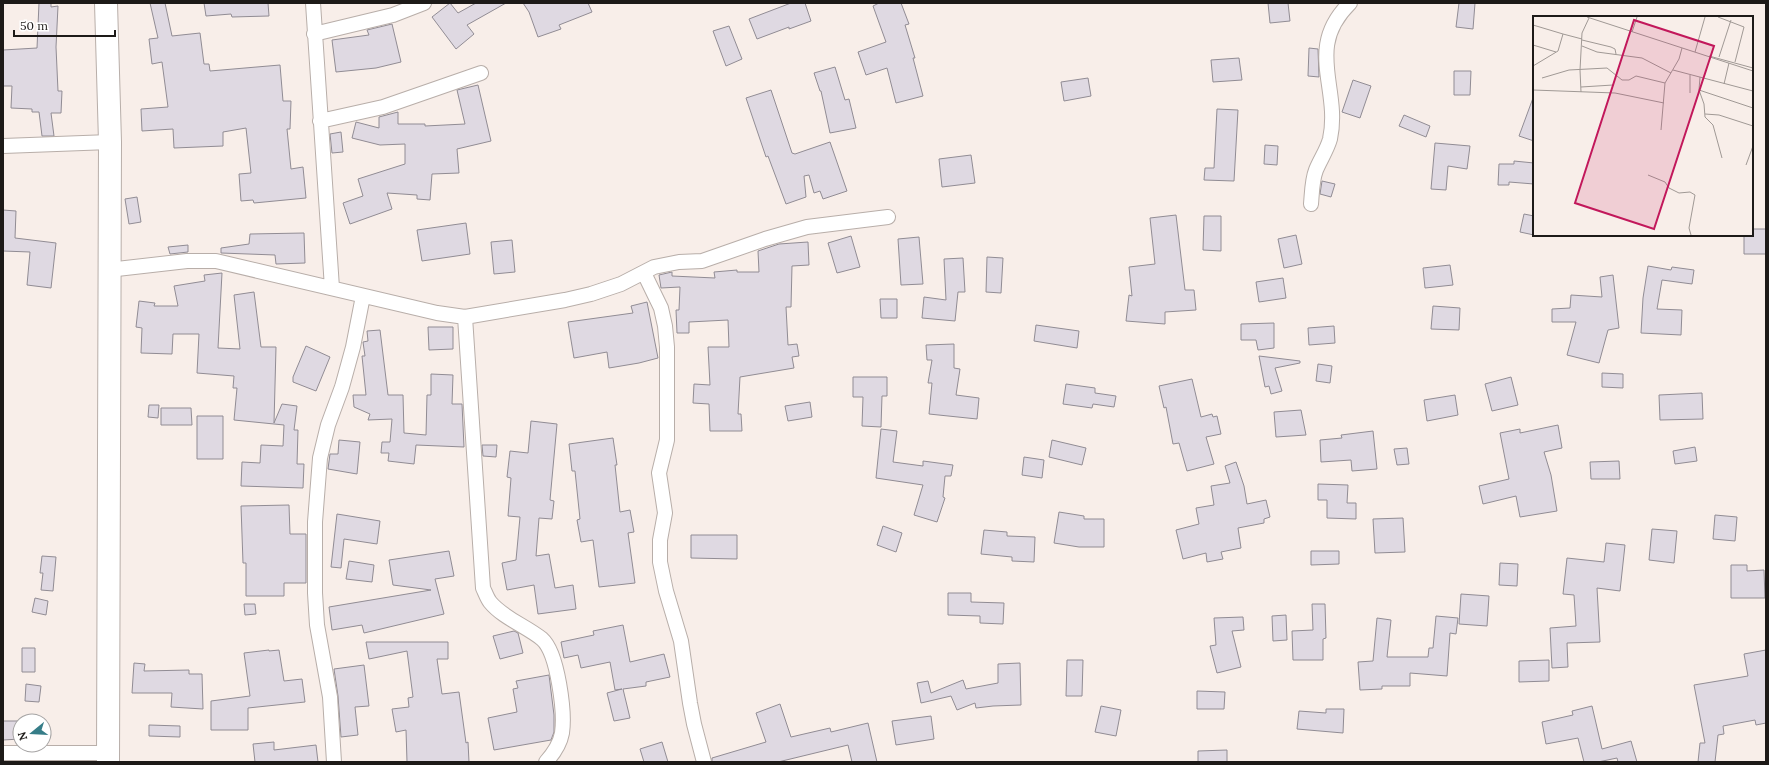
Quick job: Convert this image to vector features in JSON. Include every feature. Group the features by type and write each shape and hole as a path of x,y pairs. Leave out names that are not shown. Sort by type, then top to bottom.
{"main road":[{"path":"101,7 110,142 108,270 108,758"}],"street":[{"path":"313,3 332,288"},
{"path":"314,34 393,15 424,3"},
{"path":"1311,204 1315,172 1330,140 1332,107 1325,62 1327,41 1339,14 1350,3"},
{"path":"320,122 383,107 481,73"},
{"path":"3,146 110,142"},
{"path":"108,270 187,261 216,261 437,314 465,317 565,300 591,294 621,284 654,267 679,262 702,261 765,239 807,227 888,217"},
{"path":"644,273 661,308 667,346 666,440 659,473 665,513 660,540 660,562 666,591 675,616 681,641 690,703 704,762"},
{"path":"334,762 330,697 317,625 315,593 315,522 320,458 328,425 342,387 353,347 363,296"},
{"path":"465,317 483,588 489,601 498,610 543,640 550,650 563,705 562,733 554,752 546,762"},
{"path":"3,753 108,758"}],"building":[{"path":"39,3 51,3 51,7 58,6 56,47 58,91 62,91 61,113 51,113 54,136 42,136 39,112 32,112 32,109 11,108 12,86 3,86 3,50 37,48"},
{"path":"150,3 165,3 172,36 200,33 204,64 209,64 210,71 280,65 283,101 291,101 290,129 287,129 291,169 303,167 306,198 254,203 253,200 241,201 239,174 251,173 246,128 223,132 223,146 174,148 173,129 142,131 141,109 168,107 162,62 152,64 149,39 158,38"},
{"path":"204,3 268,3 269,16 232,17 231,14 206,16"},
{"path":"450,3 458,13 476,3 506,3 467,25 474,34 456,49 432,17"},
{"path":"523,3 588,3 592,12 559,25 561,29 538,37 529,12"},
{"path":"791,3 805,3 811,21 789,29 789,27 757,39 749,19"},
{"path":"879,3 901,3 909,24 905,25 915,58 913,58 923,96 896,103 887,68 866,75 858,52 886,42 873,6"},
{"path":"1268,3 1288,3 1290,21 1270,23"},
{"path":"1459,3 1475,3 1473,29 1456,27"},
{"path":"392,24 401,62 376,68 336,72 332,40 369,35 367,30"},
{"path":"729,26 742,59 726,66 713,31"},
{"path":"1309,48 1318,49 1319,77 1308,76"},
{"path":"1239,58 1242,80 1213,82 1211,60"},
{"path":"835,67 845,100 849,99 856,128 830,133 821,91 814,73"},
{"path":"1454,71 1471,71 1470,95 1454,95"},
{"path":"1088,78 1091,96 1064,101 1061,82"},
{"path":"1353,80 1371,86 1360,118 1342,112"},
{"path":"478,85 491,141 457,149 459,173 432,174 430,200 417,199 417,195 387,193 392,209 350,224 343,203 363,196 358,179 405,164 405,144 380,145 352,138 356,122 379,128 379,117 398,112 398,124 425,124 425,126 465,124 457,90"},
{"path":"771,90 792,153 795,154 830,142 847,191 823,199 820,191 814,193 809,175 804,176 806,197 786,204 768,156 766,157 746,98"},
{"path":"1533,98 1533,141 1519,136"},
{"path":"1217,109 1238,110 1234,181 1204,180 1205,168 1214,168"},
{"path":"1404,115 1430,126 1426,137 1399,126"},
{"path":"341,132 343,152 332,153 330,134"},
{"path":"1435,143 1470,146 1467,169 1448,166 1446,190 1431,189"},
{"path":"1265,145 1278,146 1277,165 1264,164"},
{"path":"971,155 975,183 942,187 939,159"},
{"path":"1514,161 1533,163 1533,184 1509,182 1509,185 1498,185 1499,164 1514,164"},
{"path":"1322,181 1335,184 1331,197 1320,194"},
{"path":"137,197 141,222 129,224 125,199"},
{"path":"3,210 16,211 15,238 56,243 51,288 27,285 30,252 3,251"},
{"path":"1524,214 1533,216 1533,235 1520,232"},
{"path":"1176,215 1185,290 1194,290 1196,310 1165,312 1165,324 1126,321 1129,295 1132,296 1129,267 1155,264 1150,218"},
{"path":"1204,216 1221,216 1221,251 1203,250"},
{"path":"466,223 470,254 422,261 417,230"},
{"path":"1753,229 1766,229 1766,254 1744,254 1744,236 1753,236"},
{"path":"304,233 305,263 276,264 275,255 221,253 221,248 249,244 250,234"},
{"path":"1296,235 1302,264 1284,268 1278,239"},
{"path":"851,236 860,267 837,273 828,243"},
{"path":"919,237 923,284 901,285 898,239"},
{"path":"512,240 515,272 494,274 491,242"},
{"path":"808,242 809,265 792,266 791,307 786,307 788,345 797,344 799,356 792,357 794,368 740,377 738,414 741,414 742,431 710,431 709,404 693,403 694,384 710,385 708,347 729,347 728,320 689,322 689,333 677,333 676,310 679,310 680,287 661,288 659,275 672,272 672,276 715,278 714,272 737,270 737,272 759,272 758,251 779,244"},
{"path":"188,245 188,252 170,254 168,247"},
{"path":"987,257 1003,258 1001,293 986,292"},
{"path":"963,258 965,292 958,292 955,321 922,318 924,297 946,300 944,259"},
{"path":"1450,265 1453,285 1425,288 1423,268"},
{"path":"1648,266 1671,270 1672,267 1694,270 1692,284 1662,280 1657,309 1682,310 1681,335 1641,333 1643,298"},
{"path":"222,273 218,348 240,349 234,295 254,292 261,347 276,347 274,423 282,404 297,406 294,430 298,430 297,464 304,464 303,488 241,486 242,462 260,463 261,445 283,446 284,425 234,420 237,388 233,388 234,376 197,373 199,334 173,334 172,354 141,353 142,328 136,327 139,301 155,303 154,306 178,306 174,286 205,281 204,275"},
{"path":"1613,275 1619,328 1608,330 1599,363 1567,355 1576,322 1552,322 1552,309 1570,308 1571,295 1602,297 1600,277"},
{"path":"1283,278 1286,298 1259,302 1256,282"},
{"path":"880,299 897,299 897,318 881,318"},
{"path":"647,302 658,358 609,368 607,352 574,358 568,322 633,313 631,306"},
{"path":"1433,306 1460,308 1459,330 1431,329"},
{"path":"1274,323 1274,348 1258,350 1256,340 1241,340 1241,324"},
{"path":"1036,325 1079,331 1077,348 1034,341"},
{"path":"1334,326 1335,343 1309,345 1308,328"},
{"path":"428,327 453,327 453,349 429,350"},
{"path":"380,330 388,395 403,395 404,433 426,435 427,395 431,395 431,374 453,375 452,404 462,404 464,447 416,445 414,464 388,461 389,453 381,453 382,442 390,442 392,419 368,420 370,414 354,407 353,395 366,395 362,356 365,356 363,342 368,341 367,331"},
{"path":"954,344 954,368 960,369 956,395 979,398 977,419 929,414 932,383 928,383 932,360 927,360 926,345"},
{"path":"306,346 330,357 316,391 293,382 293,377"},
{"path":"1259,356 1300,361 1300,363 1275,368 1282,391 1271,394 1269,386 1265,387"},
{"path":"1318,364 1332,366 1330,383 1316,381"},
{"path":"1602,373 1623,374 1623,388 1602,387"},
{"path":"853,377 887,377 887,396 882,396 881,427 862,426 863,397 853,397"},
{"path":"1511,377 1518,405 1492,411 1485,384"},
{"path":"1192,379 1201,417 1212,414 1213,417 1217,416 1221,434 1206,437 1214,464 1187,471 1179,443 1173,444 1166,407 1164,408 1159,386"},
{"path":"1066,384 1095,388 1095,393 1116,396 1114,407 1093,404 1092,408 1063,404"},
{"path":"1702,393 1703,419 1660,420 1659,395"},
{"path":"1455,395 1458,415 1427,421 1424,400"},
{"path":"810,402 812,417 788,421 785,406"},
{"path":"149,405 159,405 158,418 148,417"},
{"path":"161,408 191,408 192,425 161,425"},
{"path":"1301,410 1306,435 1276,437 1274,412"},
{"path":"197,416 223,416 223,459 197,459"},
{"path":"531,421 557,424 550,500 554,501 552,519 539,518 536,556 549,554 555,588 573,585 576,609 538,614 534,585 507,590 502,563 516,560 520,517 508,516 511,478 507,477 510,451 528,453"},
{"path":"1558,425 1562,448 1544,452 1551,475 1557,511 1520,517 1516,496 1483,504 1479,486 1509,479 1500,433 1520,429 1520,433"},
{"path":"881,429 897,431 893,462 923,466 923,461 953,465 951,476 945,476 943,497 945,498 937,522 914,515 923,485 876,478"},
{"path":"1373,431 1377,469 1352,471 1351,460 1321,462 1320,440 1342,438 1341,435"},
{"path":"613,438 617,465 615,465 620,512 630,510 634,532 628,533 635,583 599,587 593,540 581,542 577,520 580,519 575,471 572,471 569,444"},
{"path":"339,440 360,442 357,474 328,469 330,454 338,454"},
{"path":"1052,440 1086,448 1082,465 1049,457"},
{"path":"482,445 497,445 496,457 483,456"},
{"path":"1695,447 1697,461 1675,464 1673,451"},
{"path":"1407,448 1409,464 1397,465 1394,449"},
{"path":"1024,457 1044,460 1042,478 1022,475"},
{"path":"1619,461 1620,479 1591,479 1590,462"},
{"path":"1236,462 1244,486 1247,504 1266,500 1270,517 1264,519 1264,523 1238,528 1241,548 1221,552 1223,559 1207,562 1206,553 1183,559 1176,530 1199,524 1196,508 1214,505 1211,486 1230,483 1225,466"},
{"path":"1318,484 1348,485 1347,503 1356,503 1356,519 1327,518 1327,500 1318,500"},
{"path":"289,505 290,534 306,534 306,583 284,583 284,596 246,596 246,563 243,563 241,506"},
{"path":"1059,512 1084,516 1084,519 1104,519 1104,547 1079,547 1054,543"},
{"path":"337,514 380,521 377,544 344,539 341,568 331,567"},
{"path":"1715,515 1737,517 1735,541 1713,539"},
{"path":"1403,518 1405,552 1375,553 1373,519"},
{"path":"883,526 902,533 896,552 877,545"},
{"path":"1652,529 1677,531 1674,563 1649,560"},
{"path":"984,530 1007,532 1007,536 1035,537 1034,562 1012,561 1012,557 981,554"},
{"path":"691,535 737,535 737,559 691,558"},
{"path":"1606,543 1625,545 1620,591 1597,588 1600,642 1567,643 1568,667 1552,668 1550,628 1576,626 1574,595 1563,594 1567,558 1604,562"},
{"path":"449,551 454,576 435,579 444,614 364,633 362,625 332,630 329,607 431,590 393,585 389,560"},
{"path":"1311,551 1339,551 1339,564 1311,565"},
{"path":"42,556 56,557 53,591 41,590 43,573 40,573"},
{"path":"349,561 374,565 372,582 346,579"},
{"path":"1500,563 1518,564 1517,586 1499,585"},
{"path":"1731,565 1747,565 1747,571 1764,570 1765,598 1731,598"},
{"path":"948,593 971,593 971,602 1004,603 1003,624 980,623 980,616 948,615"},
{"path":"1461,594 1489,596 1487,626 1459,624"},
{"path":"35,598 48,601 46,615 32,612"},
{"path":"244,604 255,604 256,614 245,615"},
{"path":"1312,604 1325,604 1326,638 1323,639 1323,660 1293,660 1292,631 1313,630"},
{"path":"1286,615 1287,640 1273,641 1272,616"},
{"path":"1436,616 1458,618 1456,634 1450,633 1447,676 1410,673 1410,686 1382,686 1382,689 1360,690 1358,662 1373,661 1377,618 1391,620 1387,657 1428,657 1429,648 1433,648"},
{"path":"1243,617 1244,630 1232,631 1241,667 1217,673 1210,646 1216,645 1214,618"},
{"path":"623,625 630,662 664,654 670,677 646,682 646,686 623,689 630,718 614,721 607,693 622,689 615,690 610,662 581,668 578,655 564,658 561,642 594,635 593,631"},
{"path":"514,631 518,633 523,653 500,659 493,636"},
{"path":"366,642 448,642 448,659 437,659 442,694 459,692 466,743 468,742 469,762 407,762 406,730 396,732 392,709 409,707 408,698 413,697 407,651 369,659"},
{"path":"22,648 35,648 35,672 22,672"},
{"path":"279,650 284,681 302,679 305,702 248,708 248,730 211,730 211,701 250,696 244,653"},
{"path":"1766,650 1766,723 1756,725 1755,720 1723,726 1724,734 1718,735 1715,762 1698,762 1700,743 1705,743 1694,685 1748,676 1744,654"},
{"path":"1067,660 1083,660 1082,696 1066,696"},
{"path":"1549,660 1549,681 1519,682 1519,661"},
{"path":"134,663 145,664 144,671 189,670 189,674 202,674 203,709 171,707 172,693 132,693"},
{"path":"1020,663 1021,705 976,708 975,703 957,710 951,696 921,703 917,683 928,681 931,693 963,680 966,689 998,683 998,664"},
{"path":"364,665 369,706 355,707 358,735 341,737 338,696 334,669"},
{"path":"549,675 554,715 554,732 551,740 494,750 488,718 517,712 513,689 518,688 516,681"},
{"path":"26,684 41,686 39,702 25,701"},
{"path":"1197,691 1225,692 1224,709 1197,709"},
{"path":"780,704 791,737 830,728 831,732 868,723 877,762 852,762 848,745 778,762 712,762 712,758 766,742 756,713"},
{"path":"1101,706 1121,710 1116,736 1095,732"},
{"path":"1592,706 1602,749 1631,741 1637,762 1618,762 1617,758 1598,762 1584,762 1578,738 1546,744 1542,722 1573,715 1572,711"},
{"path":"1326,709 1344,709 1343,733 1297,729 1299,711 1326,713"},
{"path":"931,716 934,739 896,745 892,721"},
{"path":"3,721 12,721 12,739 3,740"},
{"path":"149,725 180,726 180,737 149,736"},
{"path":"274,742 274,750 316,745 318,762 255,762 253,744"},
{"path":"662,742 668,762 644,762 640,749"},
{"path":"1227,750 1227,762 1198,762 1198,751"}]}
